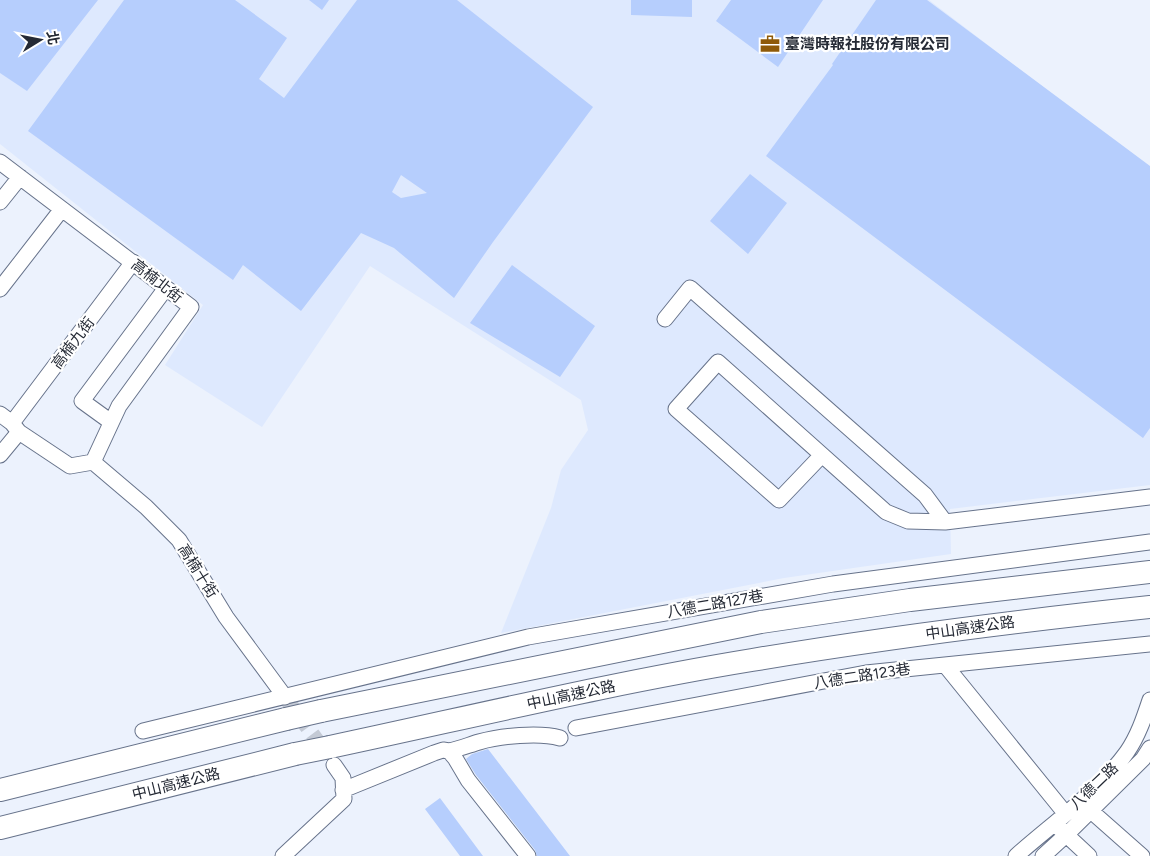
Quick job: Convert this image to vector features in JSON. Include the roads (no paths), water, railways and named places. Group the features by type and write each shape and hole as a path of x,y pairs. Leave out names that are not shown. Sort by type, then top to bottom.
{"highway":[{"path":"0,790 321,711 761,622 910,600 1150,572"},
{"name":"中山高速公路","path":"0,828 295,754 332,756 615,686 752,660 1032,620 1150,607"}],"street":[{"name":"高楠北街","path":"0,162 191,307 120,406 93,462"},
{"path":"0,202 20,177"},
{"path":"1,284 62,209"},
{"name":"高楠九街","path":"0,455 16,428 133,262"},
{"path":"111,422 82,401 166,288"},
{"path":"665,319 690,288 925,495 945,522"},
{"path":"821,456 779,500 676,409 718,362 821,456 886,512 908,521 945,522 1150,497"},
{"path":"0,414 16,428 70,466 93,462"},
{"name":"高楠十街","path":"93,462 146,506 179,540 226,617 285,696"},
{"name":"八德二路127巷","path":"143,732 528,637 833,584 1150,542"},
{"name":"八德二路123巷","path":"576,728 866,673 1150,644"},
{"path":"945,665 1060,818 1066,835 1089,856"},
{"name":"八德二路","path":"1016,856 1102,782 1127,752 1138,733 1150,700"},
{"path":"344,790 443,750 449,751 494,739 528,736 560,738"},
{"path":"449,751 468,780 528,856"},
{"path":"283,856 344,800 343,778 332,756"},
{"name":"八德二路","path":"1043,856 1148,757"},
{"path":"1091,811 1142,856"}],"tunnel":[{"path":"285,697 327,754"}],"place":[{"name":"臺灣時報社股份有限公司","path":"770,44"}]}
